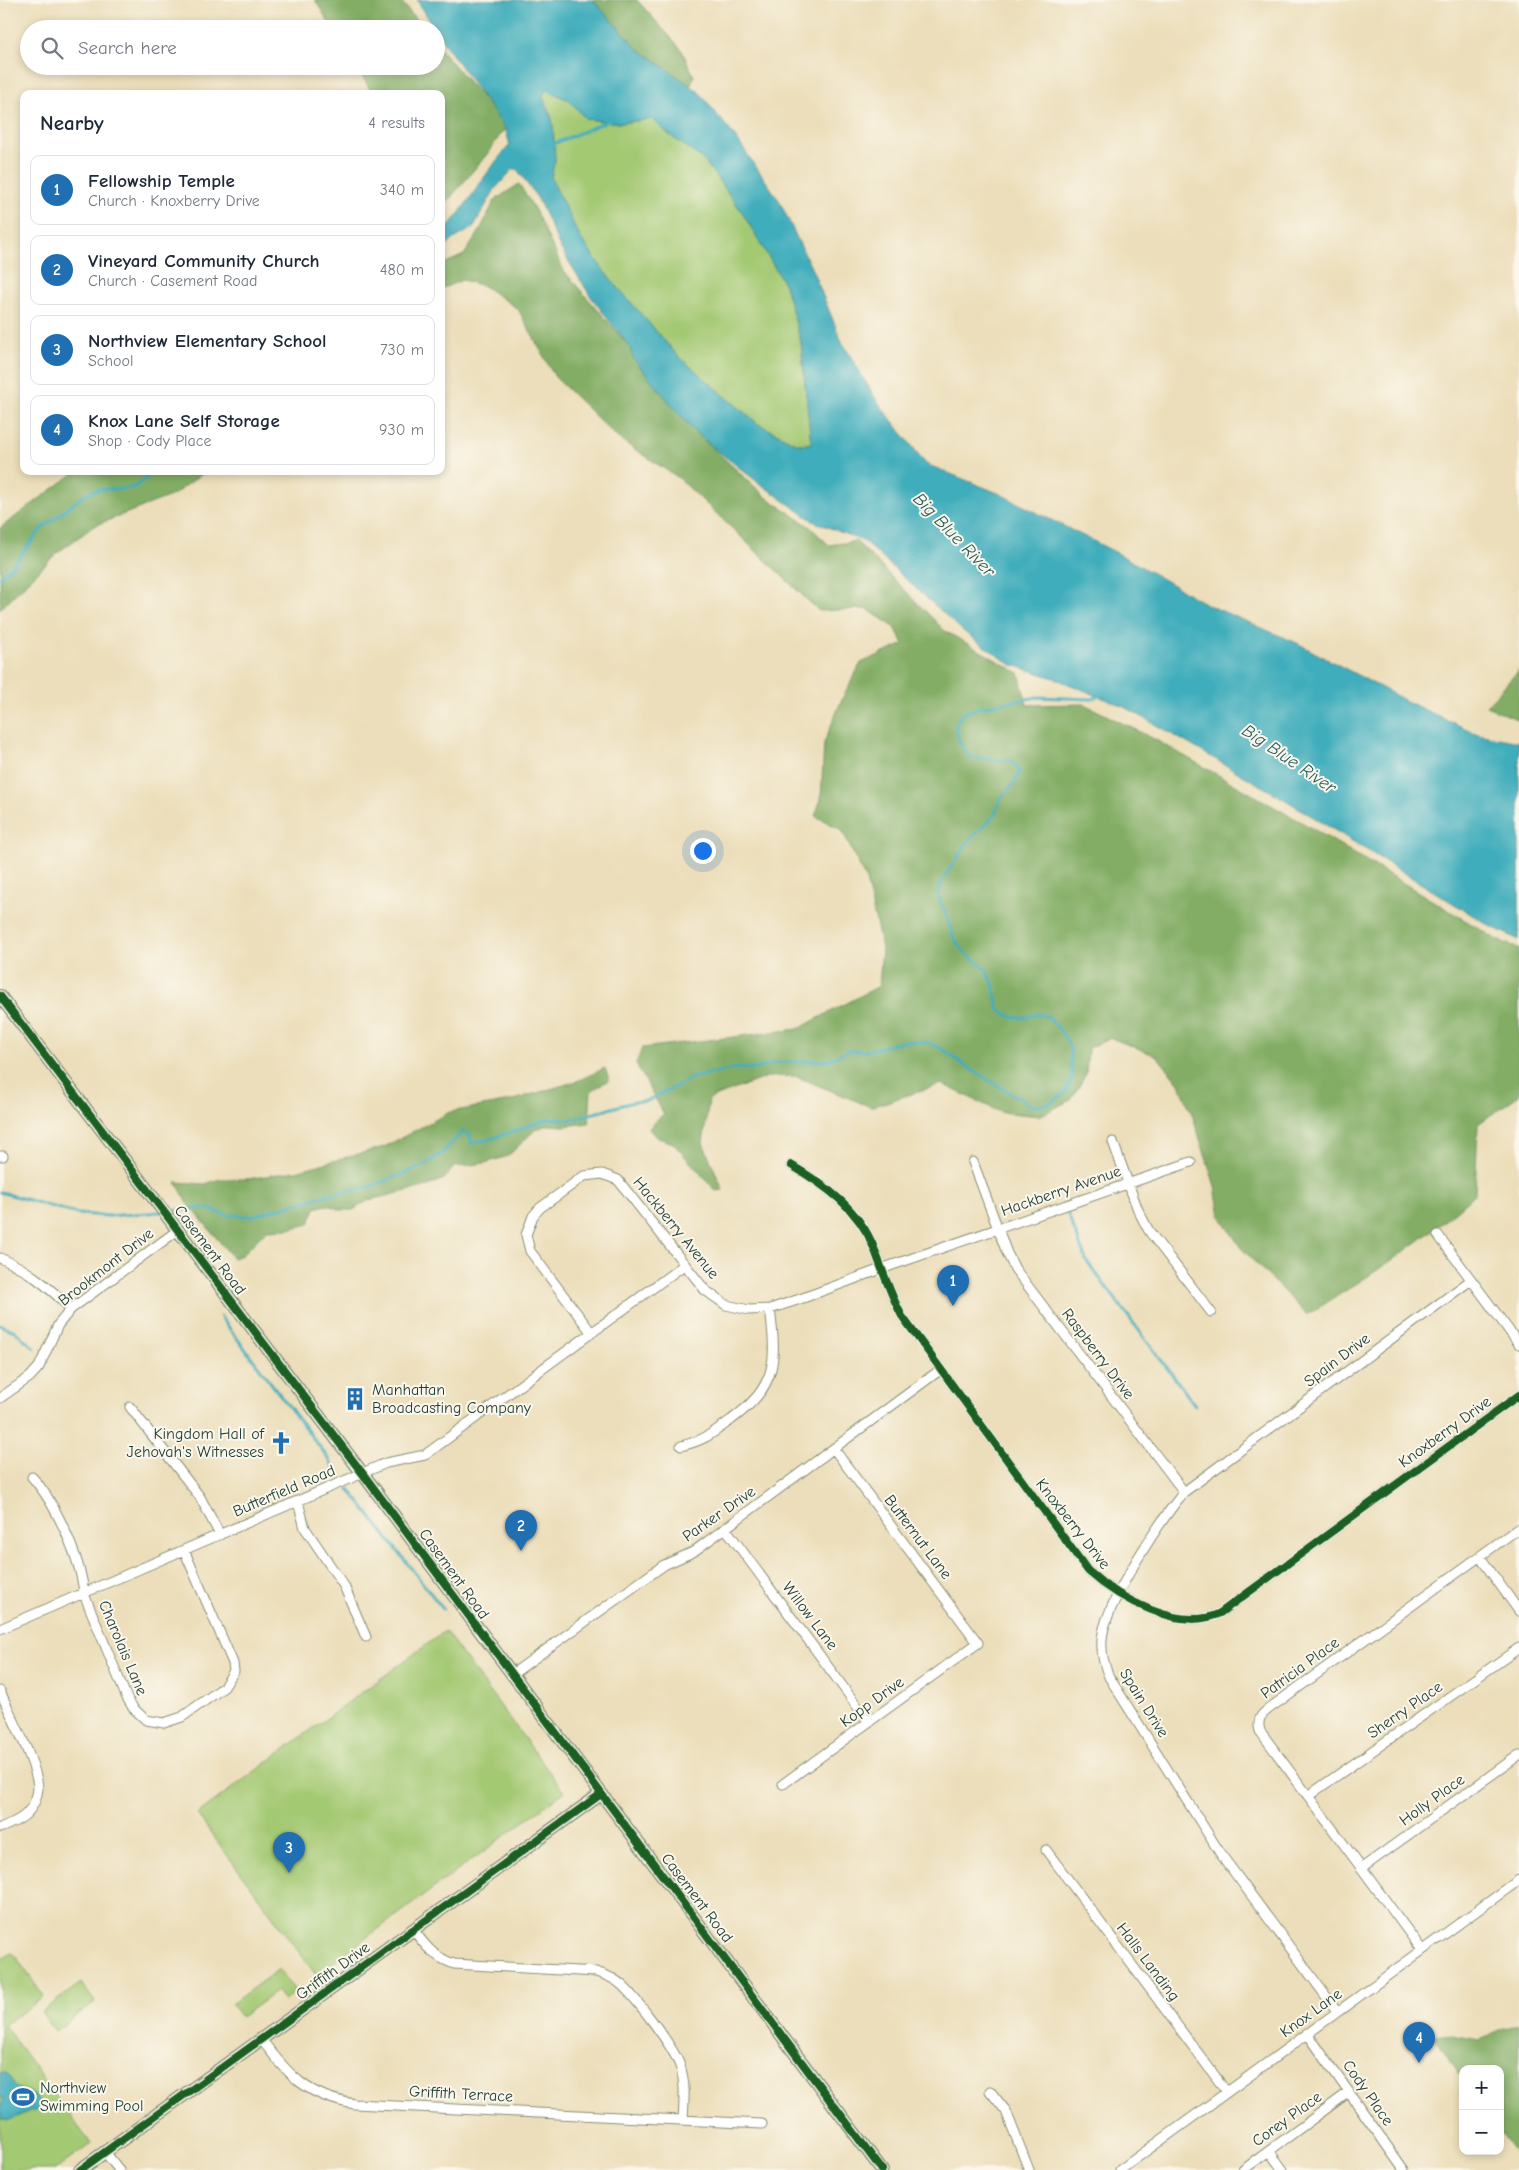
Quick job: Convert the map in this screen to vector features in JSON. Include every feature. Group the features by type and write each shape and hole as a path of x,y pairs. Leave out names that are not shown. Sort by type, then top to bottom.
{"street":[{"name":"Casement Road","path":"0,996 363,1474 511,1675 882,2170"},
{"path":"1113,1142 1128,1184 1149,1231 1211,1312"},
{"name":"Raspberry Drive","path":"973,1162 997,1228 1015,1269 1184,1492"},
{"name":"Hackberry Avenue","path":"591,1332 530,1251 526,1239 529,1226 540,1208 584,1176 602,1174 618,1180 705,1290 726,1305 738,1309 770,1309 881,1268 1191,1162"},
{"name":"Knoxberry Drive","path":"791,1165 821,1182 854,1215 874,1247 902,1316 1088,1571 1119,1593 1167,1616 1184,1620 1215,1616 1519,1394"},
{"name":"Brookmont Drive","path":"0,1398 30,1377 39,1367 58,1325 71,1309 178,1230"},
{"path":"1438,1235 1519,1344"},
{"path":"0,1258 16,1264 35,1277 71,1309"},
{"name":"Butterfield Road","path":"0,1629 386,1464 424,1455 440,1446 591,1332 684,1265"},
{"name":"Spain Drive","path":"1337,2012 1220,1854 1108,1677 1103,1663 1102,1639 1105,1626 1119,1593 1169,1511 1184,1492 1471,1280"},
{"path":"681,1446 703,1440 746,1408 761,1393 772,1367 773,1336 770,1309"},
{"name":"Parker Drive","path":"511,1675 664,1565 693,1552 726,1529 940,1370"},
{"path":"130,1406 200,1497 220,1535"},
{"name":"Butternut Lane","path":"834,1449 978,1643"},
{"name":"Charolais Lane","path":"32,1477 44,1490 54,1507 82,1577 84,1594 133,1708 146,1720 164,1724 172,1722 224,1687 234,1671 233,1663 184,1550"},
{"path":"298,1502 306,1528 344,1586 366,1637"},
{"name":"Patricia Place","path":"1422,1950 1260,1731 1258,1723 1260,1715 1519,1528"},
{"name":"Willow Lane","path":"726,1529 869,1722"},
{"path":"1480,1557 1519,1611"},
{"name":"Kopp Drive","path":"782,1784 978,1643"},
{"name":"Sherry Place","path":"1308,1796 1519,1648"},
{"path":"0,1691 32,1765 38,1788 34,1804 28,1813 20,1819 0,1828"},
{"name":"Holly Place","path":"1362,1868 1519,1755"},
{"name":"Griffith Drive","path":"80,2170 601,1794"},
{"name":"Halls Landing","path":"1046,1850 1227,2092"},
{"name":"Knox Lane","path":"1120,2170 1519,1880"},
{"path":"413,1930 428,1949 439,1958 454,1964 596,1972 609,1976 623,1985 672,2050 679,2064 683,2079 683,2120"},
{"name":"Cody Place","path":"1308,2033 1404,2170"},
{"name":"Griffith Terrace","path":"262,2039 276,2059 302,2085 319,2095 336,2101 355,2104 762,2124"},
{"path":"990,2091 1006,2111 1029,2170"},
{"name":"Corey Place","path":"1243,2170 1349,2092"},
{"path":"1269,2151 1283,2170"},
{"path":"105,2152 119,2170"}],"green space":[{"path":"315,0 400,0 417,20 327,20"},
{"path":"593,0 637,0 681,49 694,76 690,86 636,47"},
{"path":"445,54 488,104 505,128 488,153 445,204 445,90 371,90 361,75 445,75"},
{"path":"546,90 569,100 586,119 620,123 652,119 672,137 703,159 742,212 785,285 801,342 811,444 798,444 758,424 677,355 607,275 581,239 550,178 555,160 553,125 542,96"},
{"path":"519,184 535,210 564,271 630,347 633,358 692,429 766,497 809,526 829,545 856,541 945,631 1019,673 1027,705 1084,704 1156,740 1310,827 1498,940 1519,949 1519,1095 1478,1124 1475,1194 1415,1244 1307,1315 1241,1248 1220,1216 1215,1186 1192,1114 1179,1083 1157,1056 1111,1038 1088,1048 1086,1074 1071,1100 1039,1116 1000,1112 942,1084 871,1107 795,1076 767,1077 709,1099 703,1143 723,1190 716,1191 673,1143 656,1137 649,1129 664,1114 636,1064 642,1048 798,1029 879,986 882,948 866,880 842,830 815,816 821,799 824,743 842,699 861,663 904,644 894,627 867,609 819,611 680,479 618,438 555,377 518,309 484,286 462,280 445,287 445,263 464,255 478,234 495,200"},
{"path":"72,475 200,475 173,495 94,526 57,553 0,609 0,528"},
{"path":"1519,670 1519,720 1486,706"},
{"path":"605,1068 609,1080 591,1091 589,1123 564,1126 548,1125 536,1129 508,1156 485,1163 454,1167 444,1179 428,1186 369,1200 353,1210 342,1210 327,1205 315,1208 309,1224 289,1229 267,1230 242,1255 233,1258 188,1203 176,1182 205,1184 220,1179 248,1179 296,1171 384,1147 450,1112 510,1101 577,1081"},
{"path":"445,1631 564,1792 316,1975 197,1814"},
{"path":"11,1953 14,1954 44,1997 4,2025 91,2144 55,2170 0,2170 0,1961"},
{"path":"279,1969 296,1992 284,2001 277,1991 241,2017 231,2004"},
{"path":"81,1983 95,2002 55,2031 41,2012"},
{"path":"1519,2023 1519,2159 1504,2138 1504,2065 1459,2065 1459,2074 1434,2037 1452,2035 1479,2040"}],"water":[{"name":"Big Blue River","path":"417,0 593,0 636,47 699,92 736,138 779,200 814,274 842,342 877,401 926,464 998,493 1119,554 1208,605 1297,643 1412,704 1478,734 1519,742 1519,940 1490,926 1284,799 1125,707 1054,678 1010,664 963,631 865,542 813,521 755,480 692,429 633,358 630,347 591,297 561,249 538,199 517,169 513,169 495,189 473,228 454,239 445,248 445,230 492,166 510,145 505,128 445,45 445,20 429,20","holes":["546,90 569,100 586,119 620,123 652,119 672,137 703,159 742,212 785,285 801,342 811,444 798,444 758,424 677,355 607,275 581,239 551,178 555,160 553,125 542,96"]},
{"path":"4,2072 10,2076 16,2088 31,2093 37,2098 40,2104 37,2111 30,2111 10,2120 2,2119 0,2109 4,2097 0,2099 0,2073"}],"waterway":[{"path":"551,145 610,120"},
{"path":"0,577 15,563 41,529 87,493 102,489 135,487 150,475"},
{"path":"167,1211 204,1208 227,1215 252,1216 331,1194 370,1187 423,1166 441,1154 462,1132 470,1134 471,1143 491,1139 548,1119 570,1120 633,1102 647,1101 694,1077 737,1068 756,1069 775,1063 828,1060 850,1050 866,1051 905,1041 929,1043 944,1050 964,1065 1032,1106 1049,1104 1064,1094 1072,1080 1070,1048 1063,1034 1049,1018 1040,1014 1022,1018 1009,1016 998,1008 993,984 986,969 963,951 955,940 938,894 942,881 969,840 994,816 1000,799 1014,784 1020,772 1012,761 969,757 959,741 956,725 962,714 980,707 1038,697 1092,699 1101,695"},
{"path":"0,1192 78,1214 108,1216 161,1212"},
{"path":"1067,1212 1086,1260 1195,1405"},
{"path":"220,1316 329,1459 338,1475"},
{"path":"0,1325 15,1331 34,1348"},
{"path":"349,1489 443,1609"}],"cycle path":[{"path":"0,996 363,1474 882,2170"},
{"path":"791,1165 840,1199 859,1221 868,1234 890,1291 902,1316 1088,1571 1116,1592 1150,1610 1187,1619 1204,1618 1220,1613 1519,1395"},
{"path":"80,2170 601,1794"}],"place":[{"name":"Fellowship Temple","path":"953,1306"},
{"name":"Manhattan Broadcasting Company","path":"355,1399"},
{"name":"Kingdom Hall of Jehovah's Witnesses","path":"281,1443"},
{"name":"Vineyard Community Church","path":"521,1551"},
{"name":"Northview Elementary School","path":"289,1873"},
{"name":"Knox Lane Self Storage","path":"1419,2063"},
{"name":"Northview Swimming Pool","path":"23,2097"}]}
